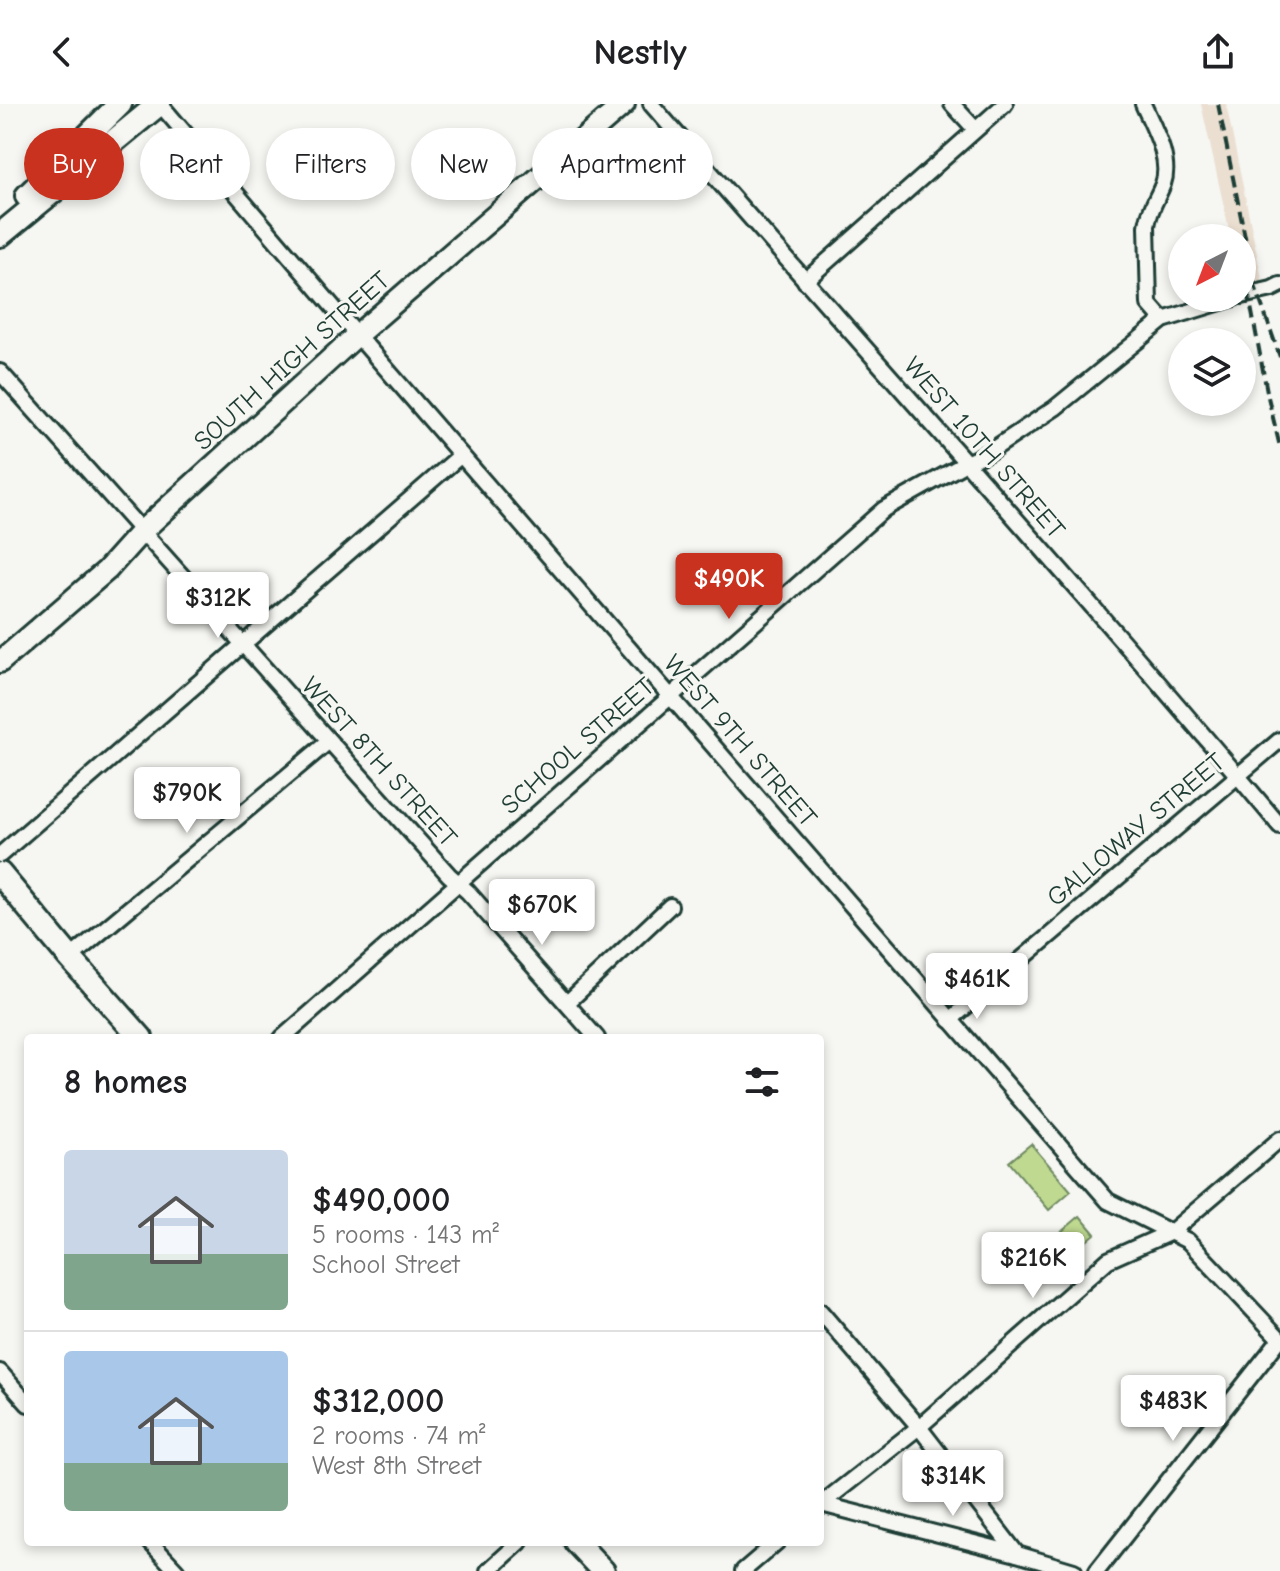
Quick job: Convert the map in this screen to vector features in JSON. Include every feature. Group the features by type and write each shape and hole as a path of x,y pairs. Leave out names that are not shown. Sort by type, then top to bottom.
{"main road":[{"path":"0,223 120,104"},
{"path":"0,235 160,104"},
{"path":"0,874 137,1034"},
{"path":"580,1546 603,1571"}],"street":[{"name":"WEST 9TH STREET","path":"160,104 1108,1201 1188,1241 1280,1339"},
{"name":"SOUTH HIGH STREET","path":"0,662 107,570 141,532 357,335 624,104"},
{"name":"WEST 10TH STREET","path":"651,104 1280,826"},
{"path":"952,104 975,129"},
{"path":"805,281 1005,104"},
{"path":"1143,104 1166,163 1164,182 1148,214 1147,226 1149,304 1163,320"},
{"path":"1256,293 1280,285"},
{"name":"SCHOOL STREET","path":"287,1034 881,512 989,452 1055,408 1163,320 1189,312"},
{"name":"WEST 8TH STREET","path":"0,372 328,742 567,1003 588,1034"},
{"path":"0,855 461,455"},
{"name":"GALLOWAY STREET","path":"950,1020 1280,740"},
{"path":"70,958 328,742"},
{"path":"567,1003 670,906"},
{"path":"824,1503 919,1427 1108,1260 1171,1232 1280,1139"},
{"path":"824,1316 919,1427 1017,1554"},
{"path":"1097,1571 1280,1339"},
{"path":"0,1372 24,1399"},
{"path":"15,1389 24,1381"},
{"path":"824,1506 1074,1571"},
{"path":"154,1546 177,1571"},
{"path":"488,1571 516,1546"},
{"path":"743,1571 772,1546"}],"shaded area":[{"path":"1201,104 1226,104 1251,224 1228,224"},
{"path":"1256,250 1263,284 1256,284"}],"green space":[{"path":"1031,1144 1071,1191 1049,1210 1009,1162"},
{"path":"1080,1216 1095,1234 1057,1266 1042,1248"}],"railway":[{"path":"1218,104 1255,286 1280,357"},
{"path":"1252,312 1280,447"}]}
